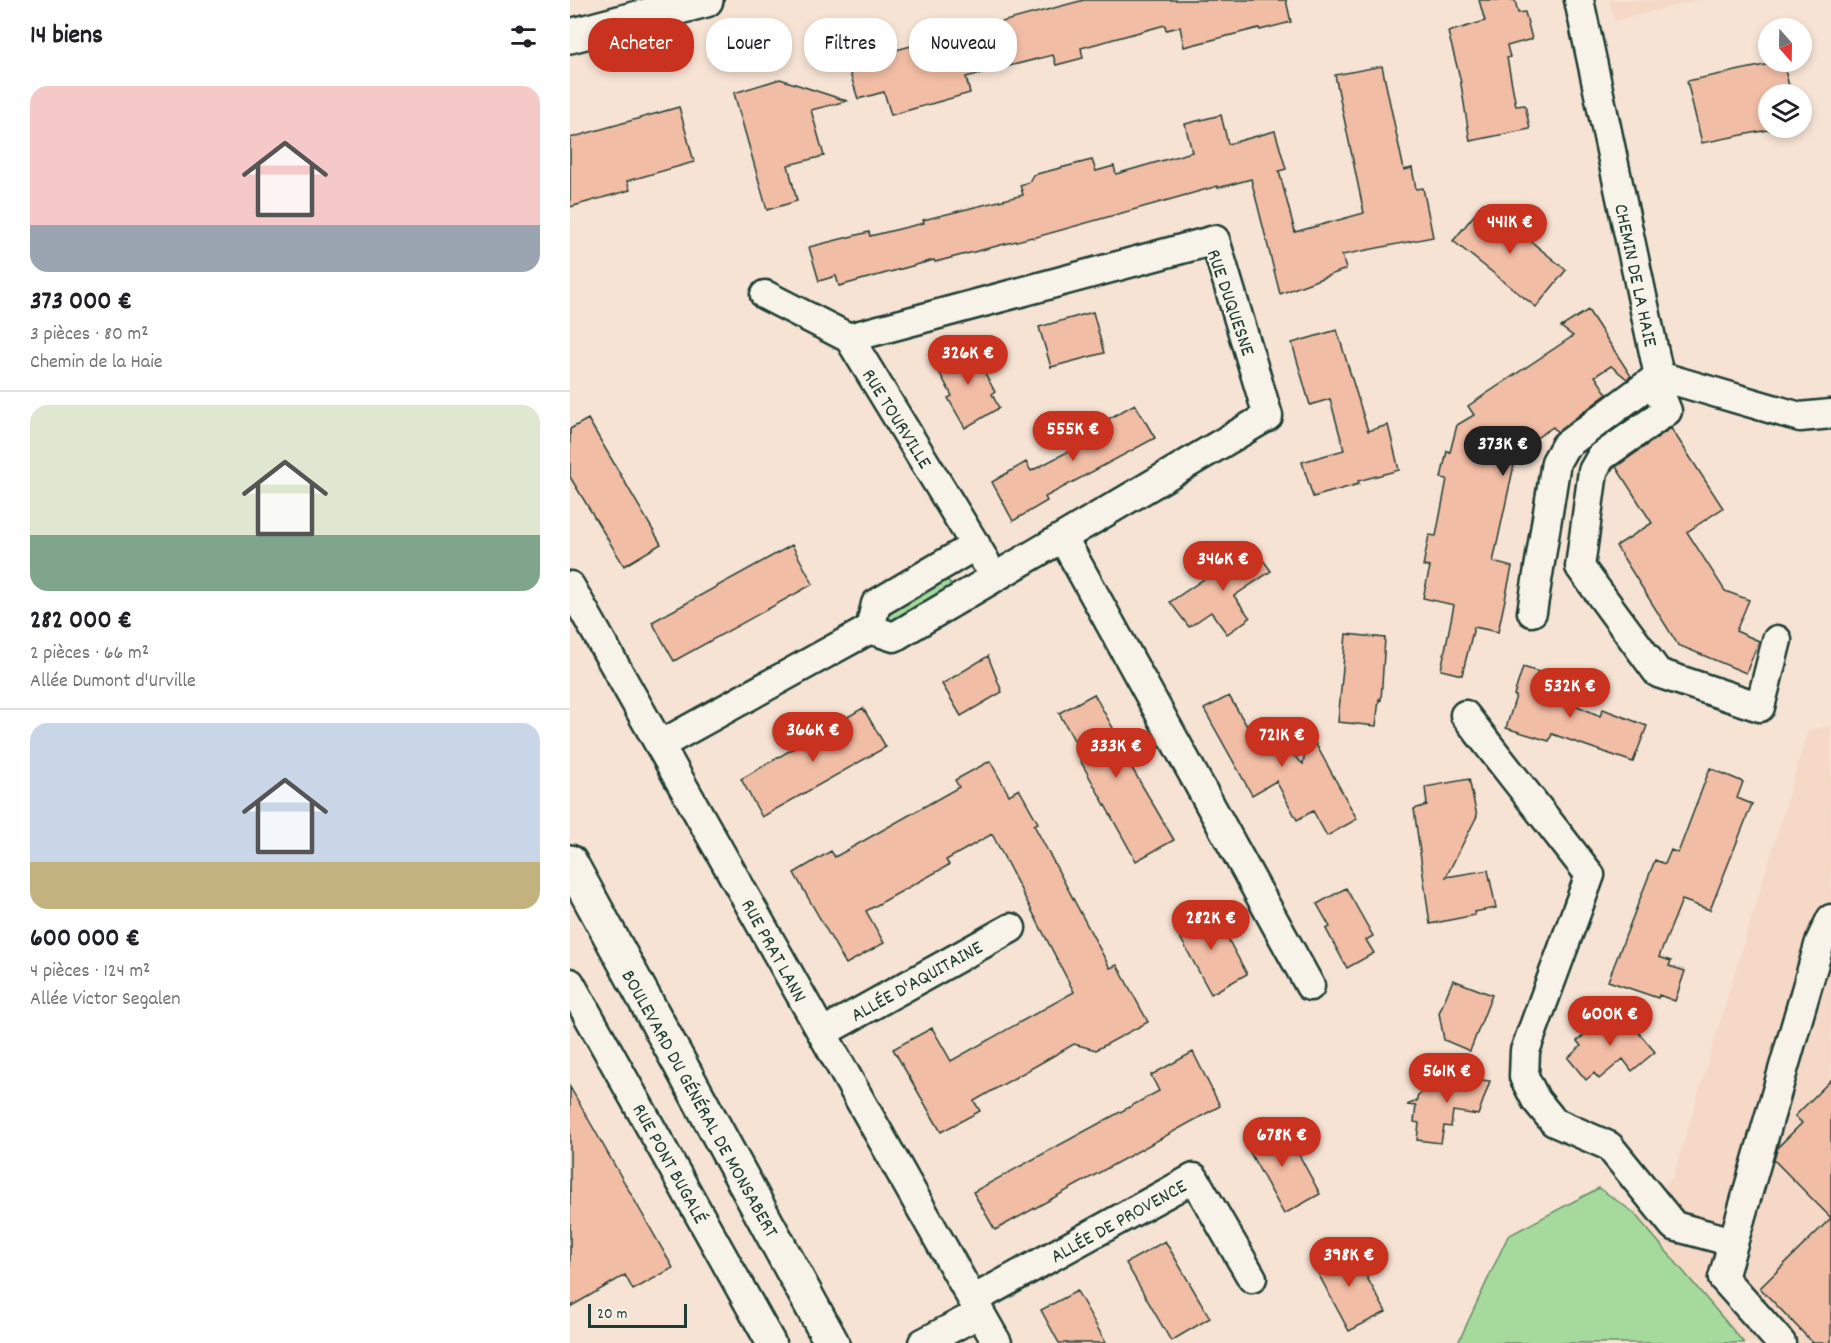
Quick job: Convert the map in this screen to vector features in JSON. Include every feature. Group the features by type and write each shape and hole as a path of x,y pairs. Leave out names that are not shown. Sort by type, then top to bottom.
{"main road":[{"path":"570,36 706,0"},
{"name":"BOULEVARD DU GÉNÉRAL DE MONSABERT","path":"570,862 832,1343"}],"street":[{"name":"CHEMIN DE LA HAIE","path":"1579,0 1657,378 1667,411 1601,457 1593,471 1580,567 1658,674 1760,706 1777,640"},
{"name":"RUE DUQUESNE","path":"849,338 1215,240 1268,416 894,637 870,629"},
{"path":"765,295 849,338"},
{"name":"RUE TOURVILLE","path":"849,338 995,579"},
{"path":"1532,612 1556,462 1565,446 1657,378 1800,417 1831,414"},
{"path":"1063,538 1310,986"},
{"path":"660,746 870,629 876,604 976,545"},
{"name":"RUE PRAT LANN","path":"570,586 997,1343"},
{"path":"1464,715 1590,875 1525,1051 1524,1077 1536,1100 1554,1122 1609,1146 1674,1226 1733,1242"},
{"path":"1781,1343 1723,1278 1820,942 1831,919"},
{"name":"ALLÉE D'AQUITAINE","path":"822,1033 1011,928"},
{"name":"RUE PONT BUGALÉ","path":"570,983 771,1343"},
{"name":"ALLÉE DE PROVENCE","path":"976,1307 1194,1178 1252,1278"},
{"path":"923,1343 976,1307"}],"shaded area":[{"path":"1609,0 1699,0 1614,21"},
{"path":"1831,725 1831,1343 1744,1343 1633,1212 1673,1178 1808,731"}],"green space":[{"path":"943,579 950,582 949,590 891,623 885,619 886,612"},
{"path":"1599,1188 1633,1212 1744,1343 1458,1343 1508,1236"}],"building":[{"path":"1084,0 1286,0 1291,22 1184,47 1180,27 1166,30 1165,25 1081,48 1083,58 1056,65 1053,55 1017,64 1016,18"},
{"path":"1479,0 1515,0 1518,13 1525,12 1532,39 1507,46 1510,57 1507,58 1516,106 1525,105 1530,129 1470,141 1460,78 1448,32 1485,21"},
{"path":"909,47 909,72 986,72 966,77 970,93 891,115 884,92 858,99 850,72 897,72 897,50"},
{"path":"1382,66 1404,170 1412,168 1416,189 1423,188 1433,237 1342,255 1346,269 1280,294 1251,179 1218,188 1218,186 1033,238 935,262 934,260 839,286 836,276 819,281 809,247 869,232 870,236 924,223 923,220 1023,195 1020,185 1029,182 1033,175 1092,160 1096,171 1114,166 1116,174 1192,152 1185,124 1221,115 1228,144 1275,131 1286,169 1279,171 1295,232 1364,213 1335,75"},
{"path":"1758,66 1758,72 1786,72 1788,84 1758,84 1758,132 1702,143 1687,81"},
{"path":"780,79 847,101 811,110 824,156 788,165 797,201 767,210 734,93"},
{"path":"679,107 694,162 627,181 630,190 570,207 570,138"},
{"path":"1484,203 1566,270 1536,307 1453,241"},
{"path":"1588,310 1631,376 1627,379 1611,366 1595,376 1607,394 1557,432 1553,427 1517,451 1493,562 1512,567 1498,632 1474,627 1462,675 1441,670 1454,605 1423,598 1430,567 1423,566 1429,535 1436,536 1447,479 1441,478 1447,451 1450,452 1457,425 1474,415 1468,406 1573,336 1561,327"},
{"path":"1093,312 1104,353 1051,367 1039,327"},
{"path":"1337,330 1368,431 1388,425 1399,470 1313,497 1302,462 1344,450 1330,399 1310,405 1292,343"},
{"path":"970,345 995,392 992,394 999,408 965,428 948,398 952,396 935,364"},
{"path":"1135,404 1155,438 1045,497 1047,501 1013,521 992,482 1026,462 1031,471 1079,446 1074,438"},
{"path":"588,419 661,544 624,566 570,477 570,429"},
{"path":"1671,428 1723,508 1687,532 1725,591 1749,600 1736,631 1759,641 1746,673 1678,645 1616,546 1652,523 1616,467"},
{"path":"792,545 813,584 674,661 652,622"},
{"path":"1253,546 1271,571 1234,596 1250,618 1227,634 1211,612 1189,627 1170,602"},
{"path":"1346,634 1385,638 1381,700 1379,699 1376,726 1338,722"},
{"path":"988,656 1002,692 961,716 942,684"},
{"path":"1523,667 1561,679 1555,696 1600,716 1603,709 1647,726 1633,762 1552,734 1549,741 1506,728"},
{"path":"1094,694 1119,739 1117,740 1126,758 1174,840 1136,861 1080,760 1084,758 1059,713"},
{"path":"1229,696 1247,726 1256,721 1303,764 1308,730 1357,819 1327,836 1313,811 1297,820 1276,781 1252,795 1204,709"},
{"path":"863,708 886,747 762,817 741,779"},
{"path":"990,761 1009,795 1019,789 1038,823 1034,825 1110,968 1117,965 1148,1022 1096,1050 1074,1044 974,1101 980,1111 941,1132 893,1049 932,1028 951,1061 1074,992 992,834 946,860 949,865 866,911 884,943 846,964 794,873 831,851 835,857 959,787 955,780"},
{"path":"1710,768 1743,782 1737,798 1752,804 1710,910 1682,900 1659,957 1671,961 1669,966 1685,971 1675,1001 1659,995 1658,998 1608,981 1655,860 1665,864 1671,850 1678,853"},
{"path":"1469,779 1477,816 1446,877 1488,870 1496,908 1474,912 1475,915 1430,924 1414,809 1427,805 1425,787"},
{"path":"1346,888 1373,936 1366,940 1374,953 1347,968 1326,929 1330,927 1317,904"},
{"path":"1211,908 1247,974 1211,994 1175,928"},
{"path":"1453,980 1492,995 1470,1051 1444,1040 1439,1013"},
{"path":"1617,1007 1655,1052 1632,1071 1623,1059 1599,1079 1594,1073 1586,1080 1568,1058 1581,1046 1577,1041"},
{"path":"1193,1052 1220,1106 995,1230 973,1192 1159,1091 1151,1075"},
{"path":"1447,1068 1452,1076 1490,1081 1478,1115 1453,1111 1451,1127 1444,1126 1441,1143 1417,1140 1419,1123 1414,1122 1416,1106 1407,1105 1417,1101 1417,1097"},
{"path":"1831,1080 1831,1218 1774,1160 1778,1147 1802,1123 1795,1116"},
{"path":"570,1087 673,1268 633,1290 625,1275 570,1307"},
{"path":"1275,1122 1286,1141 1290,1138 1320,1194 1284,1214 1243,1140"},
{"path":"1831,1218 1831,1343 1813,1343 1760,1288"},
{"path":"1165,1241 1210,1318 1171,1341 1126,1263"},
{"path":"1349,1245 1386,1312 1349,1331 1313,1264"},
{"path":"1077,1291 1106,1343 1059,1343 1041,1310"}]}
